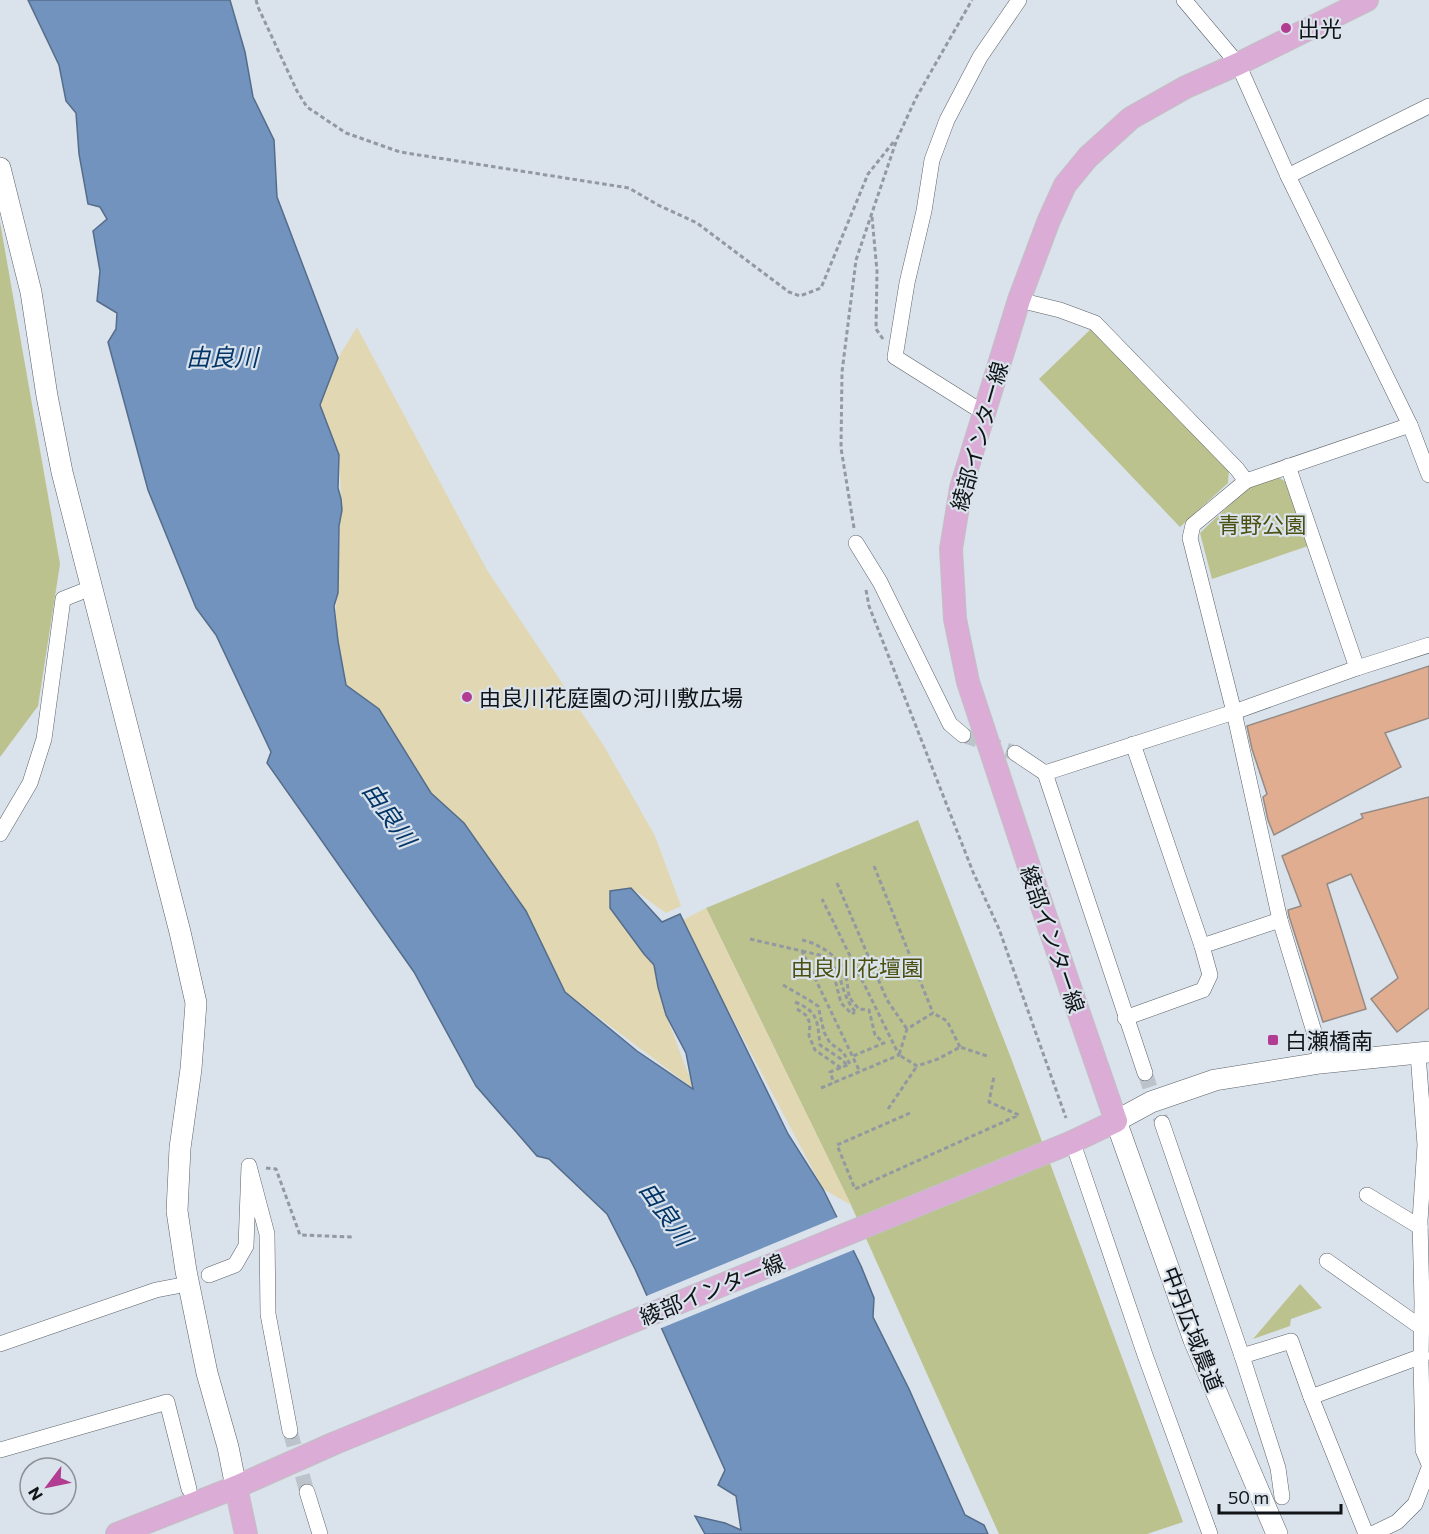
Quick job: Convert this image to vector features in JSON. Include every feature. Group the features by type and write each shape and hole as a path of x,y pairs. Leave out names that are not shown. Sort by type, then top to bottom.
{"main road":[{"name":"綾部インター線","path":"117,1534 236,1487 335,1443 1068,1150 1116,1121 968,682 955,619 951,549 961,488 1019,300 1049,220 1065,185 1088,157 1131,118 1186,87 1367,0"},
{"path":"236,1487 246,1534"}],"street":[{"path":"984,413 895,357 907,283 924,212 932,160 947,120 975,68 1019,0"},
{"path":"1184,0 1238,64 1288,176 1410,425 1429,475"},
{"path":"1288,176 1429,106"},
{"path":"0,168 31,292 47,396 60,461 177,920 195,1003 191,1069 180,1148 177,1211 186,1271 207,1373 228,1447 236,1487"},
{"path":"1019,300 1060,310 1095,323 1246,481"},
{"path":"1320,1063 1319,1048 1280,920 1234,712 1190,538 1193,525 1246,481 1410,425"},
{"path":"1288,466 1357,668"},
{"path":"856,543 880,582 950,724 963,735"},
{"path":"0,834 30,783 44,739 63,599 91,588"},
{"path":"1045,773 1234,712 1429,645"},
{"path":"1125,1018 1203,990 1210,975 1133,744"},
{"path":"1015,753 1045,773 1145,1074"},
{"path":"1202,946 1280,920"},
{"path":"1116,1121 1151,1102 1215,1080 1320,1063 1424,1053 1425,1145 1420,1227 1423,1450 1429,1466 1415,1504 1397,1522 1372,1534"},
{"name":"中丹広域農道","path":"1116,1121 1194,1340 1277,1534"},
{"path":"1162,1123 1278,1468 1282,1497"},
{"path":"1068,1150 1210,1534"},
{"path":"209,1275 235,1265 246,1246 249,1166"},
{"path":"249,1166 267,1234 268,1314 290,1431"},
{"path":"1367,1195 1420,1227"},
{"path":"1328,1261 1422,1328"},
{"path":"0,1344 156,1290 177,1286"},
{"path":"1242,1356 1291,1341 1366,1534"},
{"path":"1311,1396 1422,1356"},
{"path":"0,1450 166,1402 189,1488"},
{"path":"307,1492 320,1534"}],"path":[{"path":"256,0 292,81 307,107 346,133 400,152 629,188 658,205 697,223 789,292 800,296 821,288 868,174 897,139"},
{"path":"856,543 841,448 842,372 856,260 897,139 916,98 972,0"},
{"path":"872,215 877,271 876,329 895,357"},
{"path":"865,585 869,606 974,872 999,929 1066,1118"},
{"path":"874,866 933,1013 948,1021 960,1047 987,1056"},
{"path":"837,883 887,1000 907,1029"},
{"path":"822,899 898,1055 917,1066"},
{"path":"750,939 820,955 839,972 848,1001 857,1010"},
{"path":"802,940 827,952 843,968 850,998 857,1010"},
{"path":"802,951 860,1072"},
{"path":"816,961 827,967 834,976 841,1004 852,1014 857,1010 869,1010 875,1035 884,1043 852,1056"},
{"path":"783,986 818,1006 824,1032 830,1043 843,1052 850,1064 830,1072 834,1083"},
{"path":"795,1002 807,1007 815,1016 820,1045 847,1065"},
{"path":"797,1009 807,1016 810,1024 809,1036 815,1050 841,1068"},
{"path":"821,1088 898,1055 907,1029 933,1013"},
{"path":"888,1109 917,1066 938,1059 960,1047"},
{"path":"910,1113 837,1145 855,1189 1019,1115 989,1102 994,1076"},
{"path":"249,1166 276,1169 300,1235 353,1237"}],"green space":[{"path":"0,222 60,564 38,706 0,757"},
{"path":"1093,327 1229,468 1228,483 1180,527 1039,379"},
{"name":"青野公園","path":"1278,477 1286,482 1308,546 1212,579 1200,533 1247,488"},
{"name":"由良川花壇園","path":"918,820 1011,1058 1183,1522 1147,1534 999,1534 851,1205 706,908"},
{"path":"1300,1284 1322,1308 1291,1319 1290,1326 1253,1339"}],"sand":[{"name":"由良川花庭園の河川敷広場","path":"357,327 487,570 604,746 655,836 681,906 666,913 631,888 636,942 654,965 666,1015 694,1089 565,992 526,911 464,823 431,793 379,709 346,685 337,639 336,615 341,499 339,455 320,405 338,358"},
{"path":"706,908 851,1205 823,1189 683,920"}],"water":[{"name":"由良川","path":"28,0 230,0 245,52 253,97 274,140 277,197 338,358 320,405 339,455 338,488 342,510 339,526 338,593 334,606 346,685 379,709 431,793 464,823 526,911 565,992 637,1051 693,1089 686,1053 666,1015 654,965 610,908 610,891 631,888 662,922 680,914 788,1134 823,1189 861,1266 874,1298 873,1317 909,1389 965,1515 984,1525 988,1534 705,1534 695,1516 725,1523 741,1530 736,1496 718,1485 725,1470 635,1269 607,1214 549,1159 537,1156 476,1086 414,972 267,763 271,752 216,635 196,608 148,490 108,342 116,329 117,313 97,301 100,271 93,231 107,219 100,207 88,204 79,154 76,113 66,101 59,65"}],"pier":[{"path":"840,1216 856,1249 659,1329 644,1297"}],"building":[{"path":"1429,666 1429,718 1385,733 1401,767 1274,835 1263,797 1267,794 1247,726"},
{"path":"1429,797 1429,1008 1397,1032 1371,999 1398,978 1351,874 1327,884 1366,1009 1323,1022 1289,916 1288,910 1301,906 1282,856 1363,818 1361,814"}],"tunnel":[{"path":"963,735 1015,753"},
{"path":"1145,1073 1162,1123"},
{"path":"290,1431 307,1492"}],"place":[{"name":"出光","path":"1286,28"},
{"name":"由良川花庭園の河川敷広場","path":"467,697"},
{"name":"白瀬橋南","path":"1273,1040"}]}
